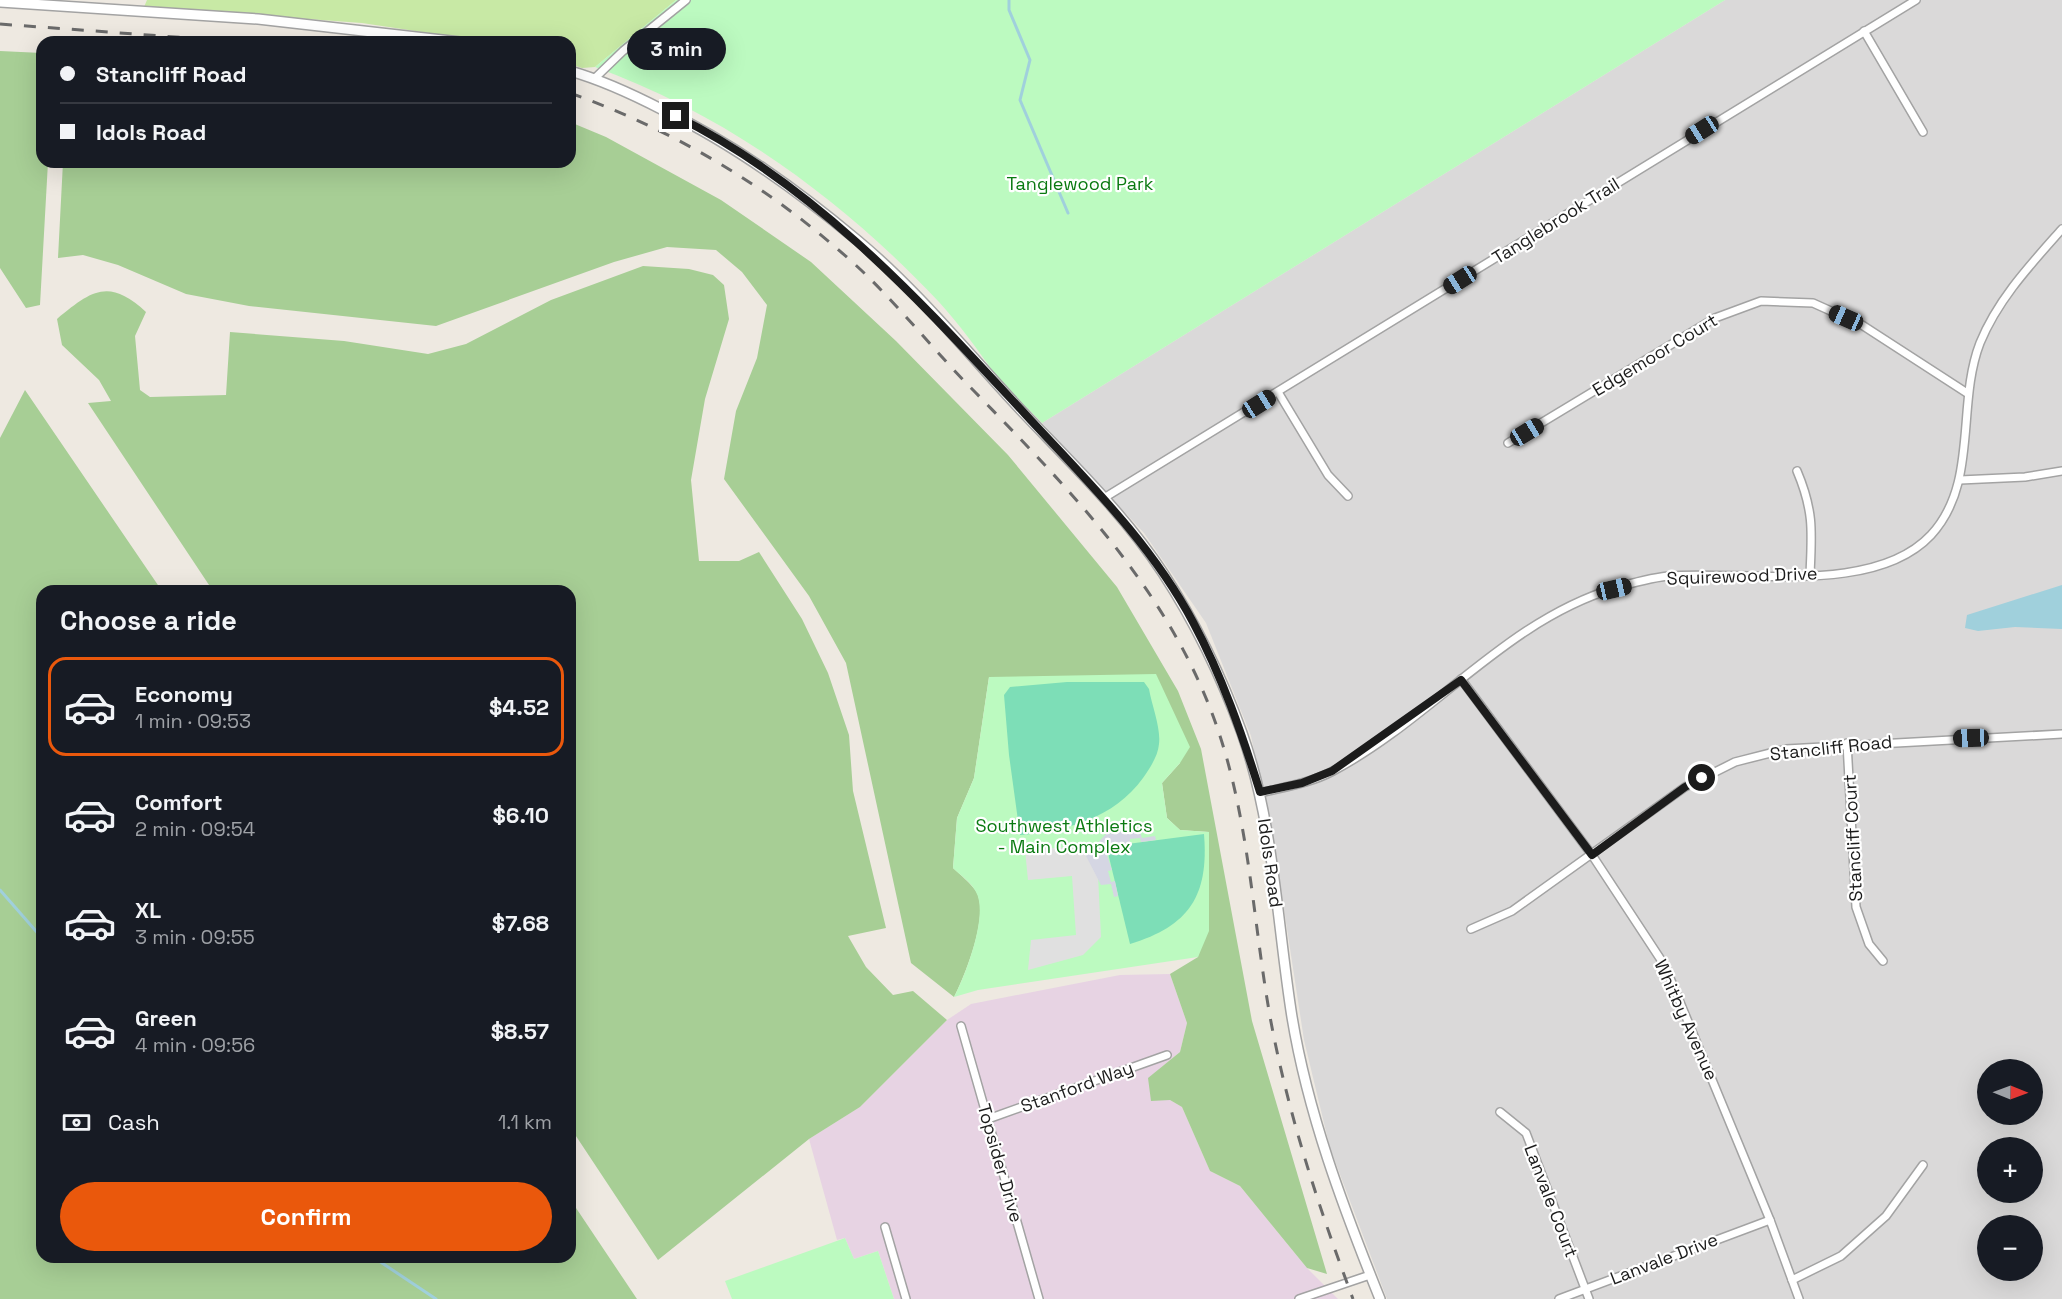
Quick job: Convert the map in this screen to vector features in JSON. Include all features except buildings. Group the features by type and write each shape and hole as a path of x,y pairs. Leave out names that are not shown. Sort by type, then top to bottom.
{"street":[{"path":"594,79 623,51 686,0"},
{"name":"Tanglebrook Trail","path":"1104,498 1916,0"},
{"path":"0,2 52,2 258,20 405,36"},
{"path":"1864,31 1923,132"},
{"name":"Idols Road","path":"576,73 693,124 749,157 859,242 907,289 1104,498 1161,570 1193,622 1241,732 1260,792 1293,1019 1305,1082 1322,1144 1380,1299"},
{"name":"Squirewood Drive","path":"1260,792 1302,783 1332,771 1523,633 1565,608 1614,589 1666,576 1809,574 1872,569 1900,559 1918,547 1938,526 1957,493 1967,393 1980,343 2013,284 2062,229"},
{"name":"Edgemoor Court","path":"1508,443 1714,318 1761,301 1813,303 1862,325 1967,393"},
{"path":"1278,392 1328,475 1348,496"},
{"path":"1797,471 1809,497 1812,522 1809,574"},
{"path":"1960,480 2025,477 2062,471"},
{"name":"Whitby Avenue","path":"1461,680 1592,855 1665,966 1770,1220 1799,1299"},
{"name":"Stancliff Road","path":"1472,929 1512,910 1685,787 1735,762 1786,749 2062,734"},
{"name":"Stancliff Court","path":"1847,744 1856,906 1869,944 1883,961"},
{"name":"Topsider Drive","path":"961,1026 1039,1299"},
{"name":"Stanford Way","path":"988,1119 1167,1055"},
{"name":"Lanvale Court","path":"1500,1112 1526,1133 1589,1299"},
{"path":"1792,1280 1841,1256 1886,1216 1923,1165"},
{"name":"Lanvale Drive","path":"1559,1299 1770,1220"},
{"path":"885,1227 906,1299"},
{"path":"1299,1299 1370,1275"}],"shaded area":[{"path":"1725,0 2062,0 2062,1299 1387,1299 1330,1148 1304,1040 1276,857 1251,736 1206,623 1144,533 1042,423"},
{"path":"1139,829 1142,838 1155,836 1156,840 1141,842 1140,838 1130,839 1130,844 1108,844 1105,849 1112,870 1108,871 1111,882 1115,881 1118,896 1114,897 1111,884 1101,885 1084,852 1090,846 1094,847 1106,834"},
{"path":"1070,847 1084,852 1098,875 1101,937 1083,955 1028,970 1031,940 1076,935 1072,876 1028,880 1025,850"},
{"path":"1170,974 1187,1023 1180,1052 1149,1078 1170,1100 1182,1107 1210,1171 1240,1186 1307,1268 1338,1299 894,1299 878,1251 854,1259 845,1238 837,1240 809,1139 860,1107 947,1020 971,1004 1120,975"}],"green space":[{"path":"147,0 676,0 595,67 582,68 576,66 576,36 449,36 362,23 144,7"},
{"name":"Tanglewood Park","path":"676,0 1725,0 1042,423 1000,381 939,302 863,229 823,195 737,136 691,110 595,67"},
{"path":"0,51 36,53 36,168 48,168 40,305 26,308 0,268"},
{"path":"576,124 606,137 721,200 811,262 896,341 1008,455 1117,587 1178,691 1201,749 1252,1021 1327,1274 1307,1268 1240,1186 1210,1171 1182,1107 1170,1100 1151,1101 1148,1078 1180,1052 1187,1023 1170,974 1198,957 1208,871 1209,832 1180,830 1167,818 1162,783 1180,763 989,677 974,778 957,818 953,868 974,888 980,901 978,929 974,944 954,997 911,963 846,663 809,596 724,479 736,411 757,358 767,305 742,272 716,250 667,247 614,262 436,326 249,306 186,294 118,265 83,255 58,258 63,168 576,168"},
{"path":"643,266 689,269 713,275 724,285 729,319 705,399 691,480 699,561 739,561 759,552 802,619 828,673 849,735 853,791 886,928 848,936 866,967 893,995 913,991 947,1020 860,1107 809,1139 658,1260 576,1136 576,585 209,585 88,403 111,401 99,380 62,345 57,319 91,295 111,292 121,295 146,312 135,336 140,390 150,397 226,395 230,332 344,341 428,354 466,344 551,300"},
{"path":"25,390 158,585 36,585 36,1263 576,1263 576,1208 637,1299 0,1299 0,438"},
{"name":"Southwest Athletics - Main Complex","path":"1156,674 1190,747 1180,763 1162,783 1167,818 1180,830 1209,832 1209,931 1198,957 978,990 954,997 969,961 980,915 976,892 969,882 953,868 957,818 974,778 989,677"},
{"path":"1067,682 1144,682 1149,689 1158,724 1157,753 1146,774 1131,792 1104,813 1072,826 1020,835 1009,755 1004,695 1010,687"},
{"path":"1204,834 1203,875 1191,906 1181,918 1167,928 1130,944 1108,853 1112,846"},
{"path":"845,1238 854,1259 878,1251 894,1299 732,1299 725,1281"}],"water":[{"path":"2062,585 2062,629 2015,627 1978,631 1965,628 1967,615"}],"waterway":[{"path":"1009,0 1009,10 1030,60 1020,100 1068,213"},
{"path":"0,890 36,931"},
{"path":"382,1263 436,1299"}],"railway":[{"path":"0,24 161,36"},
{"path":"576,95 650,126 688,145 760,190 829,241 876,285 1048,468 1083,507 1147,590 1174,634 1198,681 1218,730 1229,766 1244,838 1265,985 1278,1057 1306,1162 1353,1299"}],"route":[{"path":"676,116 749,157 859,242 907,289 1104,498 1161,570 1193,622 1241,732 1260,792 1302,783 1332,771 1387,735 1461,680 1592,855 1685,787 1702,778"}]}
